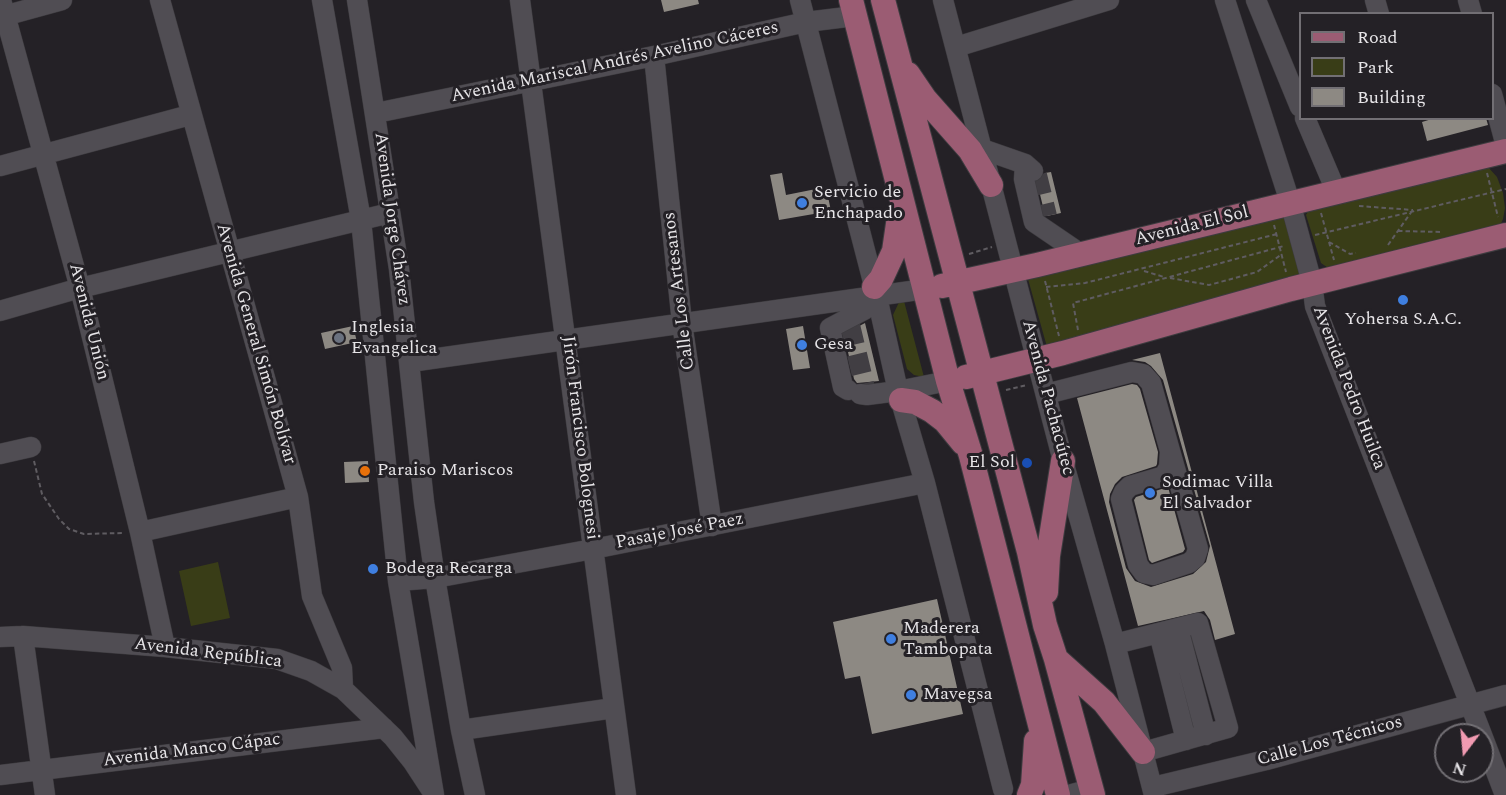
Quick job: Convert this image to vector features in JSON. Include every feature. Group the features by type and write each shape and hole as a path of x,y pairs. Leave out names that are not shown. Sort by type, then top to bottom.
{"main road":[{"path":"883,0 1029,552 1045,625 1056,659 1084,793"},
{"path":"853,8 948,381 971,456 1058,795"},
{"path":"899,60 925,99 970,150 991,185"},
{"name":"Avenida El Sol","path":"925,290 954,271 1014,270 1043,276 1080,254 1483,156 1506,148"},
{"path":"875,292 894,251 900,195"},
{"path":"948,381 1037,360 1339,277 1502,227"},
{"path":"899,395 933,411 954,432 971,456"},
{"path":"1045,625 1048,556 1063,461"},
{"path":"1056,659 1104,702 1143,752"},
{"path":"1029,795 1033,785 1036,745 1034,706"}],"street":[{"path":"2,11 62,0"},
{"name":"Avenida General Simón Bolívar","path":"160,0 190,116 298,497 312,596 342,668 343,689"},
{"name":"Avenida Jorge Chávez","path":"322,0 362,220 398,581 434,795"},
{"name":"Avenida Jorge Chávez","path":"357,0 399,269 424,502 435,578 460,730 475,795"},
{"name":"Jirón Francisco Bolognesi","path":"520,0 614,708 621,794"},
{"path":"800,0 899,395 925,483 1003,789"},
{"name":"Avenida Pachacútec","path":"944,0 1063,461 1154,791"},
{"path":"956,47 1109,0"},
{"name":"Avenida Pedro Huilca","path":"1225,0 1280,205 1300,241 1301,286 1315,306 1477,723"},
{"path":"1256,0 1299,104"},
{"name":"Avenida Mariscal Andrés Avelino Cáceres","path":"376,113 654,56 806,22 853,8"},
{"name":"Avenida Unión","path":"2,11 80,288 140,532 165,647"},
{"name":"Calle Los Artesanos","path":"654,56 682,323 712,526"},
{"path":"1494,102 1506,148"},
{"path":"0,166 190,116"},
{"path":"1306,120 1342,189"},
{"path":"982,149 1031,170 1024,179 1034,222 1045,222 1080,254"},
{"path":"0,311 80,288 390,213"},
{"path":"1005,238 1045,222"},
{"name":"Avenida El Sol","path":"410,362 682,323 875,292 925,290"},
{"path":"875,292 864,310 849,322 830,328 843,387 860,392 899,395 948,381"},
{"path":"1046,394 1132,372 1143,374 1151,383 1198,549 1195,558 1189,563 1153,575 1144,573 1138,565 1121,499 1130,486 1164,476 1169,467 1170,451"},
{"path":"0,454 31,447"},
{"name":"Pasaje José Paez","path":"398,581 435,578 593,549 925,483"},
{"path":"140,532 298,497"},
{"path":"1115,644 1198,623 1228,728 1143,752"},
{"path":"1168,631 1186,740"},
{"path":"23,636 45,795"},
{"name":"Avenida República","path":"0,637 23,636 165,647 277,659 311,671 343,689 384,728 413,762 434,795"},
{"name":"Calle Los Técnicos","path":"1154,791 1506,695"},
{"path":"460,730 614,708"},
{"name":"Avenida Manco Cápac","path":"0,775 384,728"},
{"name":"Avenida Pedro Huilca","path":"1498,757 1505,795"}],"path":[{"path":"1483,156 1502,227"},
{"path":"1342,189 1356,206 1416,210"},
{"path":"1072,350 1073,303 1280,248 1326,231 1506,189"},
{"path":"1280,205 1277,234 1280,248 1301,286"},
{"path":"1380,247 1389,244 1412,211"},
{"path":"1320,213 1339,277"},
{"path":"1398,231 1444,232"},
{"path":"1043,276 1085,283 1277,234"},
{"path":"954,271 1005,238"},
{"path":"1329,242 1350,254 1360,252"},
{"path":"1142,270 1167,278 1209,285 1257,272 1282,254"},
{"path":"1043,276 1072,350"},
{"path":"31,447 42,494 59,519 69,529 84,534 140,532"}],"green space":[{"path":"1488,167 1497,177 1503,193 1505,208 1498,230 1334,272 1321,263 1306,215 1311,206"},
{"path":"1279,214 1289,220 1303,267 1296,282 1047,347 1028,279"},
{"path":"900,300 904,301 924,377 914,375 907,369 893,315"},
{"path":"218,562 230,618 191,626 179,571"}],"building":[{"path":"661,0 698,0 699,4 664,12"},
{"path":"1487,120 1488,125 1427,141 1422,122"},
{"path":"1051,172 1061,213 1047,216 1037,182 1045,173"},
{"name":"Servicio de Enchapado","path":"782,173 786,195 826,187 831,211 779,220 770,175"},
{"path":"865,323 879,381 857,383 854,379 844,334"},
{"name":"Inglesia Evangelica","path":"353,326 357,342 325,349 321,333"},
{"path":"803,326 810,368 793,370 786,329"},
{"path":"1160,353 1235,634 1215,640 1210,620 1204,611 1138,626 1077,398 1132,384 1137,385 1140,389 1158,452 1156,466 1122,477 1110,494 1109,502 1126,568 1135,581 1151,587 1193,574 1206,562 1210,546 1163,380 1145,362 1132,360"},
{"path":"368,461 369,482 345,483 344,462"},
{"path":"1168,487 1185,549 1183,552 1152,563 1149,560 1134,500 1136,497"},
{"path":"937,599 963,714 872,734 860,676 845,679 833,622"}],"tunnel":[{"path":"1037,175 1047,216"},
{"path":"850,325 866,392"}],"place":[{"name":"Servicio de Enchapado","path":"802,203"},
{"name":"Yohersa S.A.C.","path":"1403,300"},
{"name":"Inglesia Evangelica","path":"339,338"},
{"name":"Gesa","path":"802,345"},
{"name":"El Sol","path":"1027,463"},
{"name":"Paraiso Mariscos","path":"365,471"},
{"name":"Sodimac Villa El Salvador","path":"1150,493"},
{"name":"Bodega Recarga","path":"373,569"},
{"name":"Maderera Tambopata","path":"891,639"},
{"name":"Mavegsa","path":"911,695"}]}
